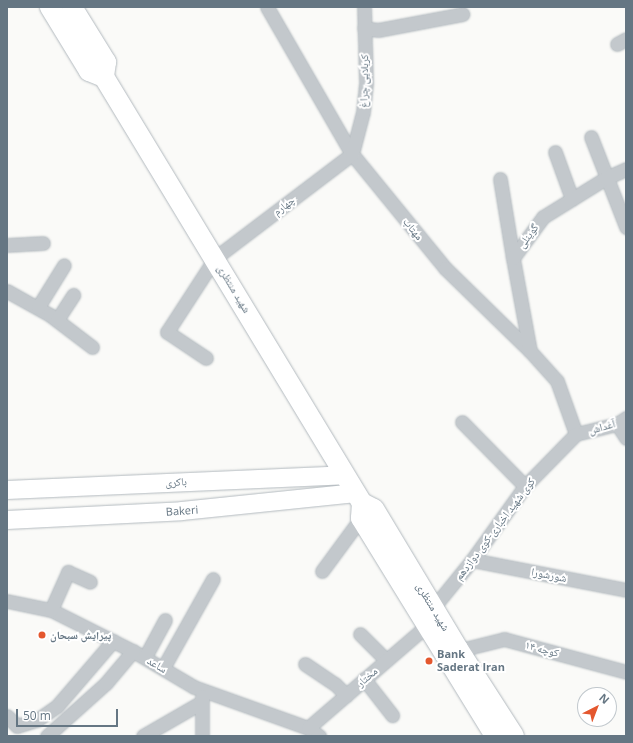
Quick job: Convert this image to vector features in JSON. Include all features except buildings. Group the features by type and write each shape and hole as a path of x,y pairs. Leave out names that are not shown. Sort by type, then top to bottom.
{"main road":[{"path":"50,7 89,71 104,76"},
{"name":"شهید منتظری","path":"72,7 106,62 104,76 345,475 359,505 374,509 429,617 451,652 495,736"},
{"name":"باکری","path":"7,490 345,475"},
{"name":"Bakeri","path":"7,520 182,511 359,505"},
{"name":"شهید منتظری","path":"451,652 514,736"}],"street":[{"name":"مهتاب","path":"267,7 352,154 445,268 530,350 557,381 576,434"},
{"name":"کربلایی چراغ","path":"352,154 364,112 366,82 364,7"},
{"path":"364,28 378,30 463,14"},
{"path":"592,137 606,178 626,227"},
{"path":"555,152 572,198"},
{"name":"چهارم","path":"206,358 167,332 215,258 352,154"},
{"name":"گوینلی","path":"530,350 513,258 543,217 572,198 626,168"},
{"path":"500,179 513,258"},
{"path":"7,245 43,243"},
{"path":"38,307 64,265"},
{"path":"7,291 38,307 92,346"},
{"path":"57,320 73,295"},
{"path":"622,421 626,438"},
{"name":"آغداش","path":"576,434 622,421"},
{"path":"462,422 525,486"},
{"name":"کوی شهید اخباری-کوی دوازدهم","path":"429,617 525,486 576,434"},
{"path":"322,571 359,505"},
{"name":"شورشورا","path":"472,560 626,590"},
{"path":"51,610 68,572 90,582"},
{"path":"163,668 213,579"},
{"name":"ساعد","path":"7,601 51,610 139,654 163,668 202,696 308,728 319,736"},
{"name":"مختار","path":"308,728 386,660 429,617"},
{"path":"47,736 139,654 165,620"},
{"path":"360,634 386,660"},
{"name":"کوچه ۱۴","path":"451,652 504,639 626,672"},
{"path":"7,716 16,731 37,720 57,706 113,641"},
{"path":"305,664 335,684 346,695"},
{"path":"364,679 392,715"},
{"path":"143,736 202,696"},
{"path":"202,696 202,736"}],"place":[{"name":"پیرایش سبحان","path":"42,635"},
{"name":"Bank Saderat Iran","path":"429,661"}]}
